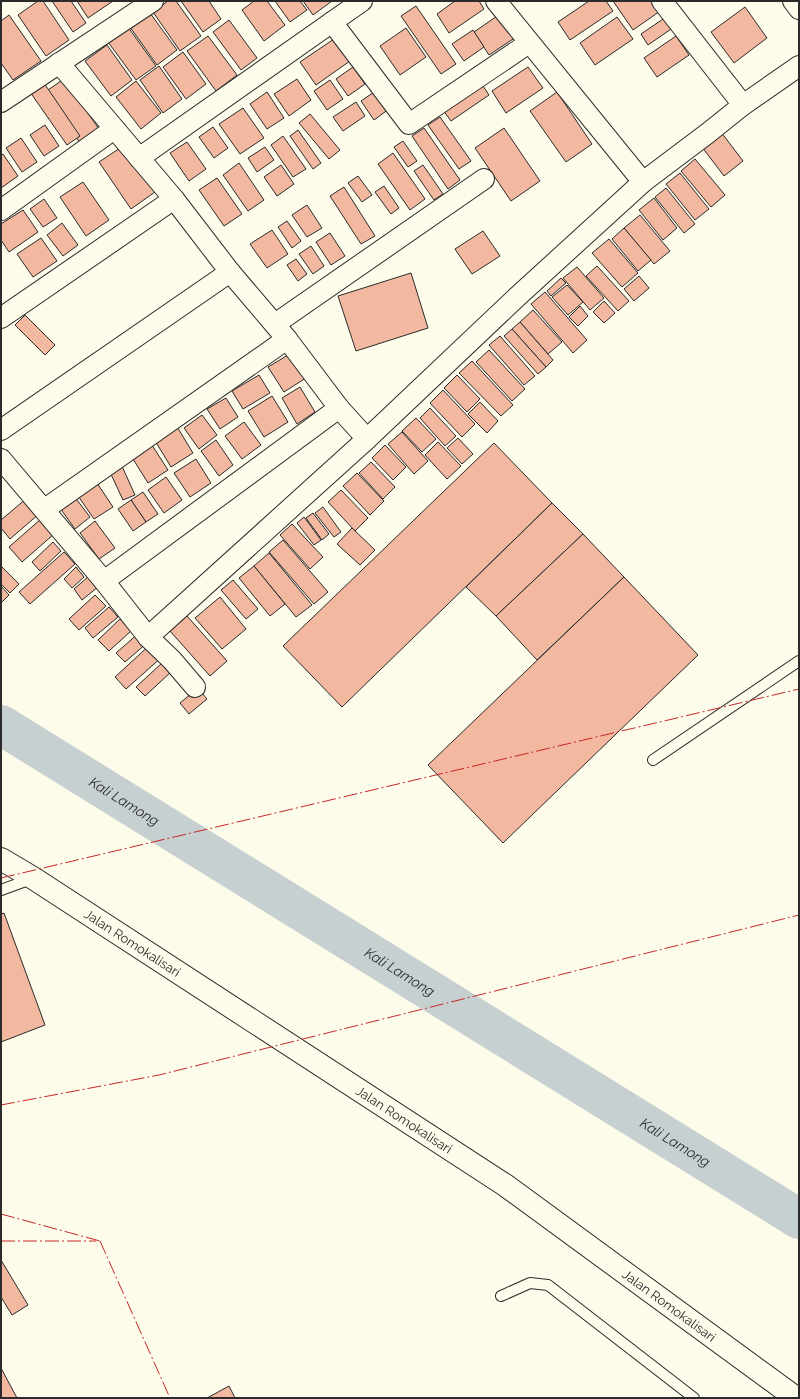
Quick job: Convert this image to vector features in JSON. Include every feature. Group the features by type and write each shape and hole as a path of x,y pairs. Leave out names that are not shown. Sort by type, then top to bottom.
{"street":[{"path":"1,102 152,1"},
{"path":"139,158 362,1"},
{"path":"496,1 643,182"},
{"path":"662,1 743,105"},
{"path":"793,1 799,9"},
{"path":"332,22 408,124 529,43"},
{"path":"59,63 174,199 230,272 281,332 339,408 367,439"},
{"path":"148,636 367,439 518,296 643,182 743,105 799,66"},
{"path":"1,210 114,129"},
{"path":"45,509 484,180"},
{"path":"1,318 174,199"},
{"path":"1,430 230,272"},
{"path":"104,581 339,408"},
{"path":"1,459 45,509 148,636 172,660 195,687"},
{"name":"Jalan Romokalisari","path":"1,859 33,878 506,1185 796,1398"}],"lane":[{"path":"653,760 799,661"},
{"path":"1,890 33,878"},
{"path":"501,1296 530,1283 548,1285 694,1398"}],"building":[{"path":"38,1 43,1 69,40 46,56 18,15"},
{"path":"52,1 71,1 86,23 73,32"},
{"path":"77,1 113,1 88,18"},
{"path":"168,1 176,1 201,36 180,51 153,12"},
{"path":"181,1 209,1 221,19 203,32"},
{"path":"254,1 267,1 285,25 264,41 242,10"},
{"path":"275,1 300,1 307,10 290,22"},
{"path":"303,1 332,1 313,15"},
{"path":"455,1 479,1 484,9 449,33 437,14"},
{"path":"589,1 606,1 613,11 570,40 558,22"},
{"path":"613,1 657,1 663,9 633,30"},
{"path":"416,6 456,64 441,74 401,16"},
{"path":"745,7 767,38 734,63 711,32"},
{"path":"150,13 177,50 157,65 130,27"},
{"path":"500,14 516,37 489,55 474,32"},
{"path":"9,15 41,61 13,80 1,63 1,21"},
{"path":"617,17 633,39 595,65 580,43"},
{"path":"666,17 674,27 648,45 641,34"},
{"path":"229,20 257,58 241,70 213,32"},
{"path":"128,27 156,66 136,80 108,42"},
{"path":"406,28 426,57 400,75 380,46"},
{"path":"473,30 484,47 464,61 452,44"},
{"path":"208,36 237,75 216,91 187,51"},
{"path":"676,36 689,55 657,77 644,58"},
{"path":"334,39 350,61 316,85 300,62"},
{"path":"107,45 132,80 111,96 85,61"},
{"path":"183,52 206,84 186,99 163,67"},
{"path":"159,66 182,99 163,113 140,80"},
{"path":"353,67 365,84 348,96 336,79"},
{"path":"528,67 543,88 506,113 492,91"},
{"path":"64,79 99,129 80,143 45,92"},
{"path":"297,79 311,100 289,116 274,94"},
{"path":"330,80 343,99 327,110 314,91"},
{"path":"479,80 489,95 451,121 440,106"},
{"path":"136,81 161,113 141,129 116,97"},
{"path":"44,83 80,136 67,145 30,92"},
{"path":"380,88 393,106 374,120 361,101"},
{"path":"267,92 284,118 267,129 250,104"},
{"path":"557,92 592,144 566,162 530,111"},
{"path":"356,102 365,116 343,131 333,117"},
{"path":"243,108 264,138 240,154 219,124"},
{"path":"310,114 340,150 329,159 299,123"},
{"path":"440,117 471,161 459,169 428,125"},
{"path":"45,125 59,146 44,156 30,135"},
{"path":"213,127 228,148 214,158 199,137"},
{"path":"424,128 460,180 448,189 412,136"},
{"path":"504,128 540,181 511,201 475,148"},
{"path":"298,130 321,163 313,169 290,136"},
{"path":"721,132 743,161 724,176 702,147"},
{"path":"283,136 306,169 293,177 271,145"},
{"path":"21,138 37,162 22,172 6,148"},
{"path":"403,141 417,161 408,167 394,147"},
{"path":"187,142 206,169 189,181 170,153"},
{"path":"123,146 155,192 131,209 99,162"},
{"path":"265,147 274,160 257,172 248,158"},
{"path":"393,153 425,199 410,210 378,164"},
{"path":"3,154 18,176 1,188 1,156"},
{"path":"695,159 725,195 711,207 681,171"},
{"path":"239,163 264,200 248,211 223,175"},
{"path":"281,165 294,184 277,196 264,177"},
{"path":"423,165 443,194 434,200 414,171"},
{"path":"680,173 709,209 695,220 666,184"},
{"path":"358,176 372,195 362,202 348,183"},
{"path":"217,178 242,214 224,226 199,190"},
{"path":"83,182 109,220 86,236 60,197"},
{"path":"384,186 399,208 391,214 375,192"},
{"path":"344,187 375,236 361,244 330,196"},
{"path":"666,188 695,224 684,233 655,197"},
{"path":"654,198 677,228 663,240 639,210"},
{"path":"44,199 57,218 43,227 30,209"},
{"path":"307,205 322,228 307,237 292,215"},
{"path":"23,210 38,232 9,252 1,240 1,224"},
{"path":"640,215 670,251 654,264 624,228"},
{"path":"287,221 301,241 292,248 278,227"},
{"path":"62,223 78,245 63,256 47,235"},
{"path":"624,228 651,260 638,271 612,239"},
{"path":"272,230 288,254 267,268 250,244"},
{"path":"483,231 500,256 472,274 455,249"},
{"path":"330,233 345,256 331,265 316,242"},
{"path":"41,238 57,261 33,277 17,254"},
{"path":"609,239 638,273 622,287 592,253"},
{"path":"311,246 324,266 313,274 299,254"},
{"path":"296,259 307,274 298,281 287,265"},
{"path":"597,266 629,301 618,311 586,276"},
{"path":"577,267 604,298 590,310 563,278"},
{"path":"411,273 428,328 356,351 338,296"},
{"path":"639,276 649,288 634,301 624,289"},
{"path":"561,278 566,283 551,296 547,291"},
{"path":"567,285 583,302 568,315 552,297"},
{"path":"545,292 587,340 573,353 531,304"},
{"path":"604,301 615,313 604,323 593,312"},
{"path":"580,306 588,316 578,326 569,317"},
{"path":"533,310 562,342 548,354 520,322"},
{"path":"25,315 55,345 45,355 15,325"},
{"path":"520,322 553,360 546,367 512,329"},
{"path":"512,329 546,367 538,374 504,336"},
{"path":"500,336 535,376 524,385 489,345"},
{"path":"489,350 525,389 512,401 476,362"},
{"path":"293,352 309,376 284,392 268,367"},
{"path":"472,361 513,405 501,416 459,373"},
{"path":"259,375 270,393 243,409 232,391"},
{"path":"457,375 480,399 467,412 444,388"},
{"path":"300,387 315,412 297,424 282,398"},
{"path":"443,390 475,424 462,437 430,403"},
{"path":"272,396 288,422 264,437 248,411"},
{"path":"226,398 238,417 220,429 207,409"},
{"path":"480,402 498,421 487,433 468,414"},
{"path":"430,408 456,436 445,446 420,418"},
{"path":"202,415 217,435 199,449 184,428"},
{"path":"416,418 436,439 422,452 402,431"},
{"path":"244,422 261,445 242,459 225,436"},
{"path":"176,425 193,453 171,467 154,439"},
{"path":"402,432 428,461 414,474 388,444"},
{"path":"458,438 473,454 462,464 447,448"},
{"path":"148,439 168,470 148,483 128,451"},
{"path":"216,440 233,465 219,476 201,451"},
{"path":"438,442 461,466 447,479 425,455"},
{"path":"494,443 552,503 342,707 283,646"},
{"path":"385,445 406,467 393,480 372,458"},
{"path":"196,459 211,483 190,497 174,473"},
{"path":"371,462 395,487 383,499 359,473"},
{"path":"121,464 135,495 123,500 109,470"},
{"path":"357,473 384,501 370,515 343,486"},
{"path":"166,477 182,500 164,513 148,490"},
{"path":"95,480 113,507 94,519 76,493"},
{"path":"341,490 368,518 355,531 328,502"},
{"path":"143,492 158,514 146,522 131,500"},
{"path":"74,496 90,517 75,529 60,508"},
{"path":"27,498 40,513 10,539 1,528 1,520"},
{"path":"131,500 146,522 133,531 118,509"},
{"path":"552,503 583,534 496,616 466,587"},
{"path":"323,507 341,532 334,537 315,513"},
{"path":"313,513 329,534 322,540 306,518"},
{"path":"304,517 321,540 314,545 297,523"},
{"path":"41,519 54,534 22,562 9,547"},
{"path":"95,521 115,548 99,559 80,533"},
{"path":"292,524 323,557 310,569 280,535"},
{"path":"352,528 375,550 360,565 337,544"},
{"path":"583,534 624,577 537,660 496,616"},
{"path":"283,540 328,592 314,604 269,552"},
{"path":"53,542 61,551 40,571 32,562"},
{"path":"64,552 75,564 30,604 19,592"},
{"path":"269,553 312,605 296,617 254,566"},
{"path":"1,566 19,584 10,593 1,584"},
{"path":"254,566 285,604 270,616 239,578"},
{"path":"76,567 84,577 72,588 64,579"},
{"path":"89,576 98,587 82,600 74,589"},
{"path":"624,577 698,655 503,843 428,765"},
{"path":"233,580 258,609 246,619 221,590"},
{"path":"1,586 9,595 1,603"},
{"path":"95,595 106,606 79,630 69,619"},
{"path":"220,597 246,629 222,649 195,618"},
{"path":"109,607 118,617 93,638 85,628"},
{"path":"187,616 227,661 210,676 170,631"},
{"path":"120,619 131,631 109,651 98,640"},
{"path":"139,633 147,643 125,662 116,653"},
{"path":"152,643 163,656 126,689 115,677"},
{"path":"162,663 171,672 145,696 136,687"},
{"path":"198,688 207,699 189,714 180,703"},
{"path":"4,913 45,1025 1,1042 1,914"},
{"path":"1,1260 28,1305 12,1315 1,1297"},
{"path":"1,1368 17,1398 1,1398"},
{"path":"229,1386 235,1398 207,1398"}],"waterway":[{"name":"Kali Lamong","path":"1,725 799,1219"}],"power":[{"path":"1,878 799,689"},
{"path":"1,1105 159,1075 799,915"},
{"path":"1,1214 100,1241"},
{"path":"1,1241 96,1241"},
{"path":"100,1241 170,1398"}]}
